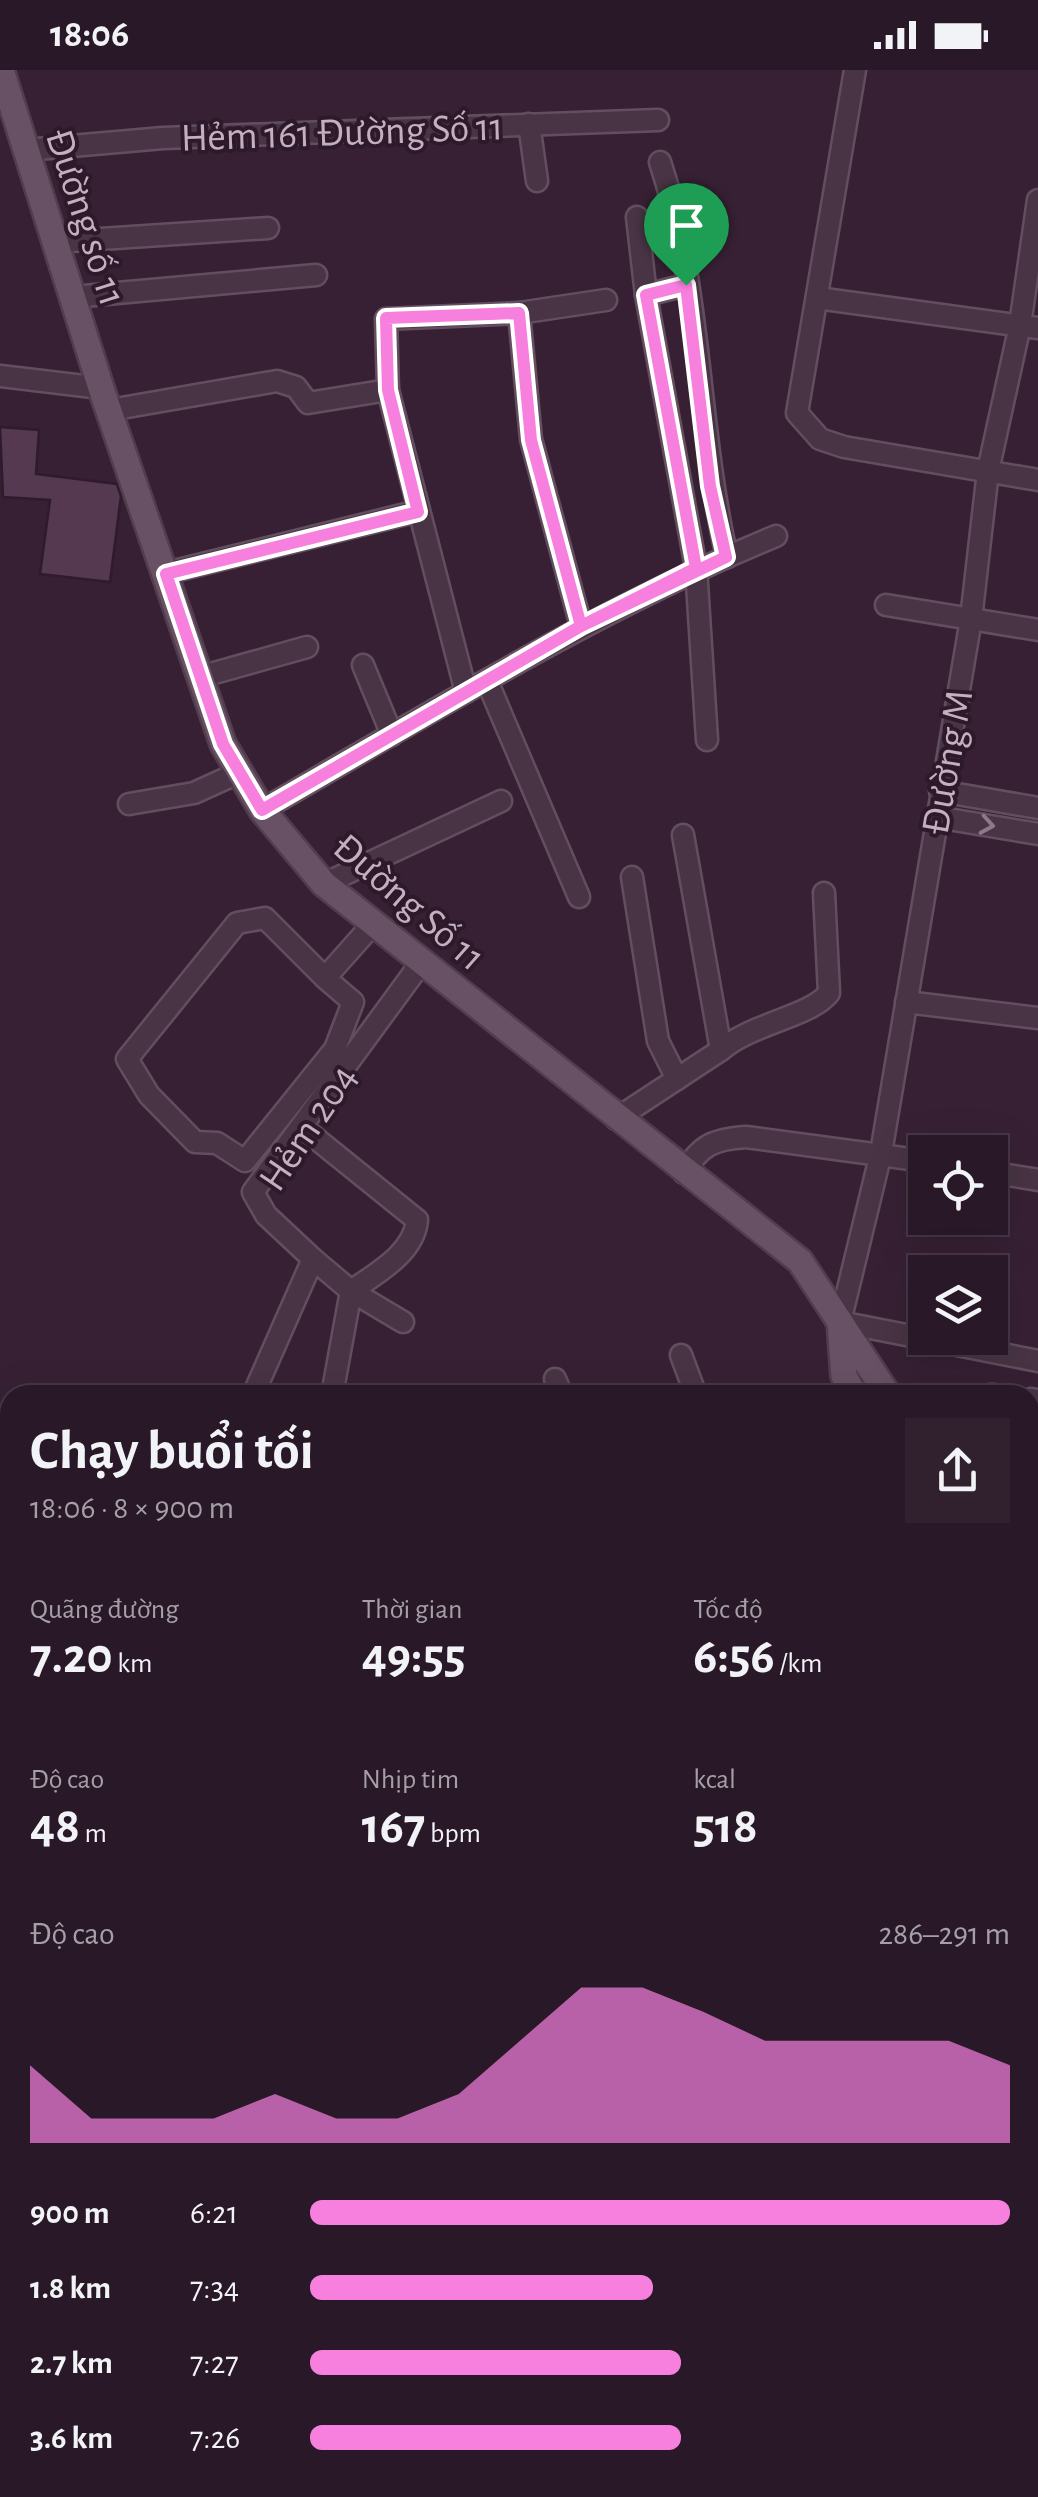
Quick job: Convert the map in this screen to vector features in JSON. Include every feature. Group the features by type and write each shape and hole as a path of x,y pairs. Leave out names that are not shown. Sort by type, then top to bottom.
{"main road":[{"name":"Đường số 11","path":"1,70 106,399"},
{"name":"Đường Số 11","path":"106,399 223,744 262,810 324,884 684,1173"},
{"path":"684,1173 800,1261 881,1385"},
{"path":"840,1322 844,1376 849,1385"}],"street":[{"path":"855,70 797,412 806,428 820,439 844,447 1038,480"},
{"name":"Hẻm 161 Đường Số 11","path":"26,150 163,138 658,120"},
{"path":"529,124 537,181"},
{"path":"660,162 686,285 710,486 726,557"},
{"name":"Đường M","path":"840,1322 880,1153 971,619 988,471 1029,326 1038,200"},
{"path":"637,216 646,295 696,568 707,740"},
{"path":"55,242 268,228"},
{"path":"73,297 316,275"},
{"path":"646,295 686,285"},
{"path":"817,298 1029,326"},
{"path":"466,692 388,390 386,318 519,313 606,300"},
{"path":"519,313 531,440 581,626"},
{"path":"0,376 106,399 278,382 296,387 308,402 388,390"},
{"path":"166,574 418,512"},
{"path":"262,810 581,626 696,568 776,536"},
{"path":"886,605 1038,630"},
{"path":"200,677 308,647"},
{"path":"364,665 392,735"},
{"path":"487,681 579,897"},
{"path":"129,804 194,793 238,772"},
{"path":"940,791 1038,808"},
{"path":"324,884 501,801"},
{"path":"936,817 1038,834"},
{"path":"683,836 721,1050"},
{"path":"632,877 658,1041 677,1079"},
{"path":"616,1120 762,1024 819,1004 829,993 824,893"},
{"path":"265,918 325,978 353,1002 335,1049 245,1160 217,1142 195,1142 148,1096 127,1059 237,923 265,918"},
{"path":"325,978 373,924"},
{"name":"Hẻm 204","path":"313,1258 266,1216 254,1192 421,963"},
{"path":"906,1002 1038,1018"},
{"path":"303,1128 418,1220 416,1235 386,1268 351,1290 334,1385"},
{"path":"684,1173 698,1148 723,1138 908,1158"},
{"path":"1008,1175 1038,1180"},
{"path":"257,1385 313,1258 351,1290 403,1322"},
{"path":"840,1322 1038,1361"},
{"path":"681,1355 692,1385"}],"building":[{"path":"0,427 39,430 36,474 117,484 121,496 110,582 40,574 50,500 3,497"}],"route":[{"path":"686,285 646,295 684,483 696,568 581,626 531,440 519,313 386,318 388,390 418,512 166,574 223,744 262,810 581,626 726,557 710,486 686,285"}]}
